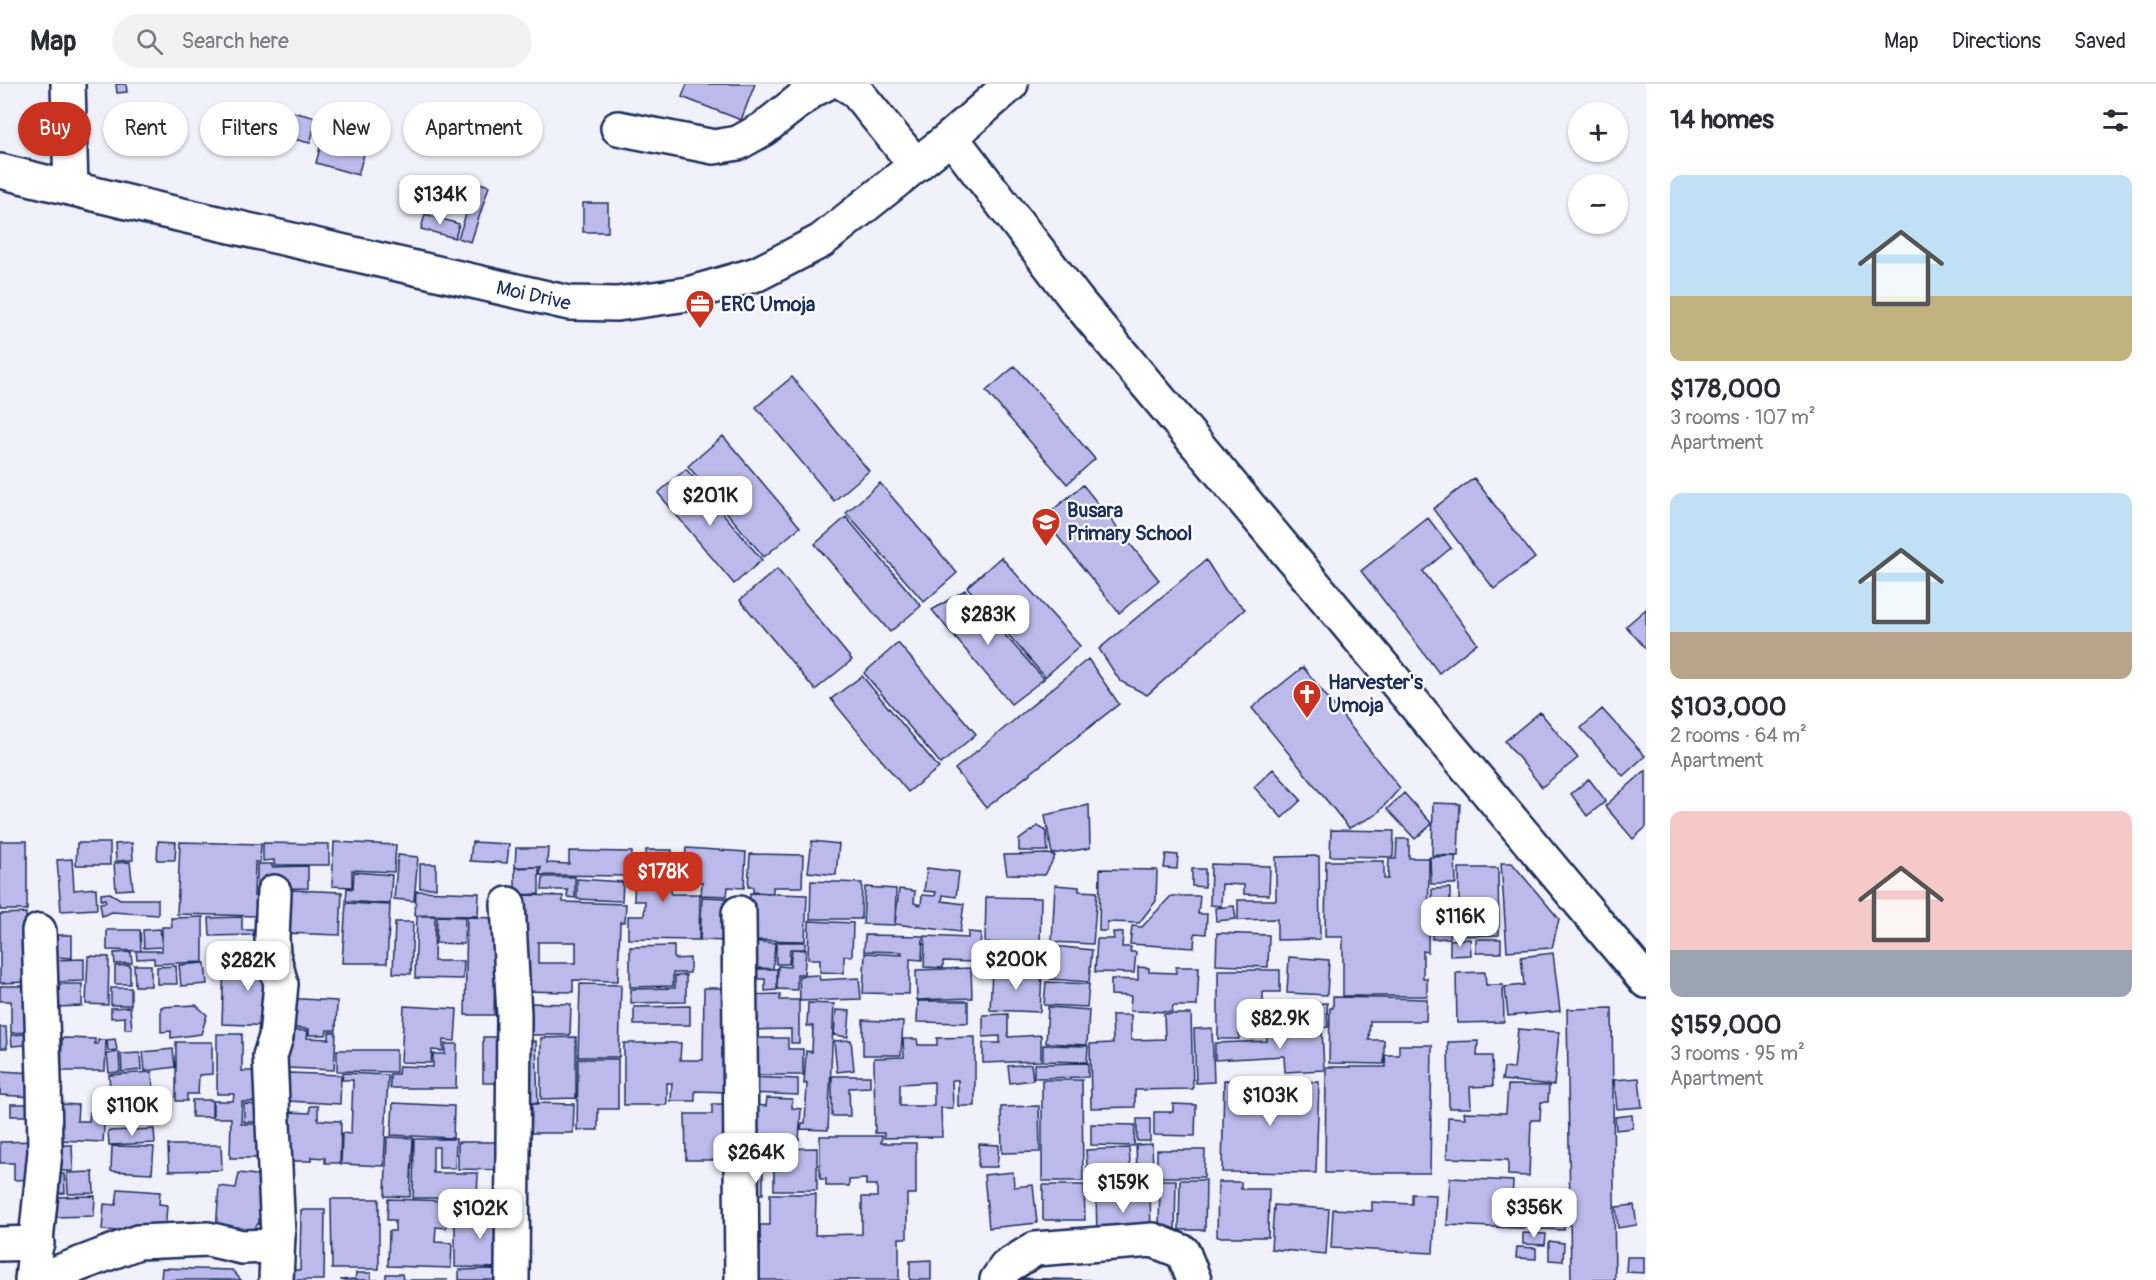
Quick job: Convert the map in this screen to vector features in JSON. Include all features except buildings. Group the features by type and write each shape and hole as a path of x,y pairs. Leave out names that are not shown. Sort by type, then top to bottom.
{"street":[{"path":"68,84 71,188"},
{"path":"618,128 714,147 738,143 764,129 813,90 825,84"},
{"path":"845,84 855,90 916,165"},
{"name":"Moi Drive","path":"0,171 160,210 569,303 617,304 688,294 757,274 821,241 951,137 1011,84"},
{"path":"951,137 1078,302 1646,981"},
{"path":"274,892 273,954 281,984 276,1037 270,1056 279,1235 276,1280"},
{"path":"508,904 514,1015 512,1280"},
{"path":"739,913 742,1280"},
{"path":"32,1280 45,1152 39,931"},
{"path":"38,1280 138,1242 208,1239 242,1246 271,1246 279,1235"},
{"path":"997,1280 1006,1267 1035,1249 1154,1240 1183,1252 1194,1280"},
{"path":"0,1244 37,1244"}],"place":[{"name":"ERC Umoja","path":"700,330"},
{"name":"Busara Primary School","path":"1046,548"},
{"name":"Harvester's Umoja","path":"1307,720"}]}
